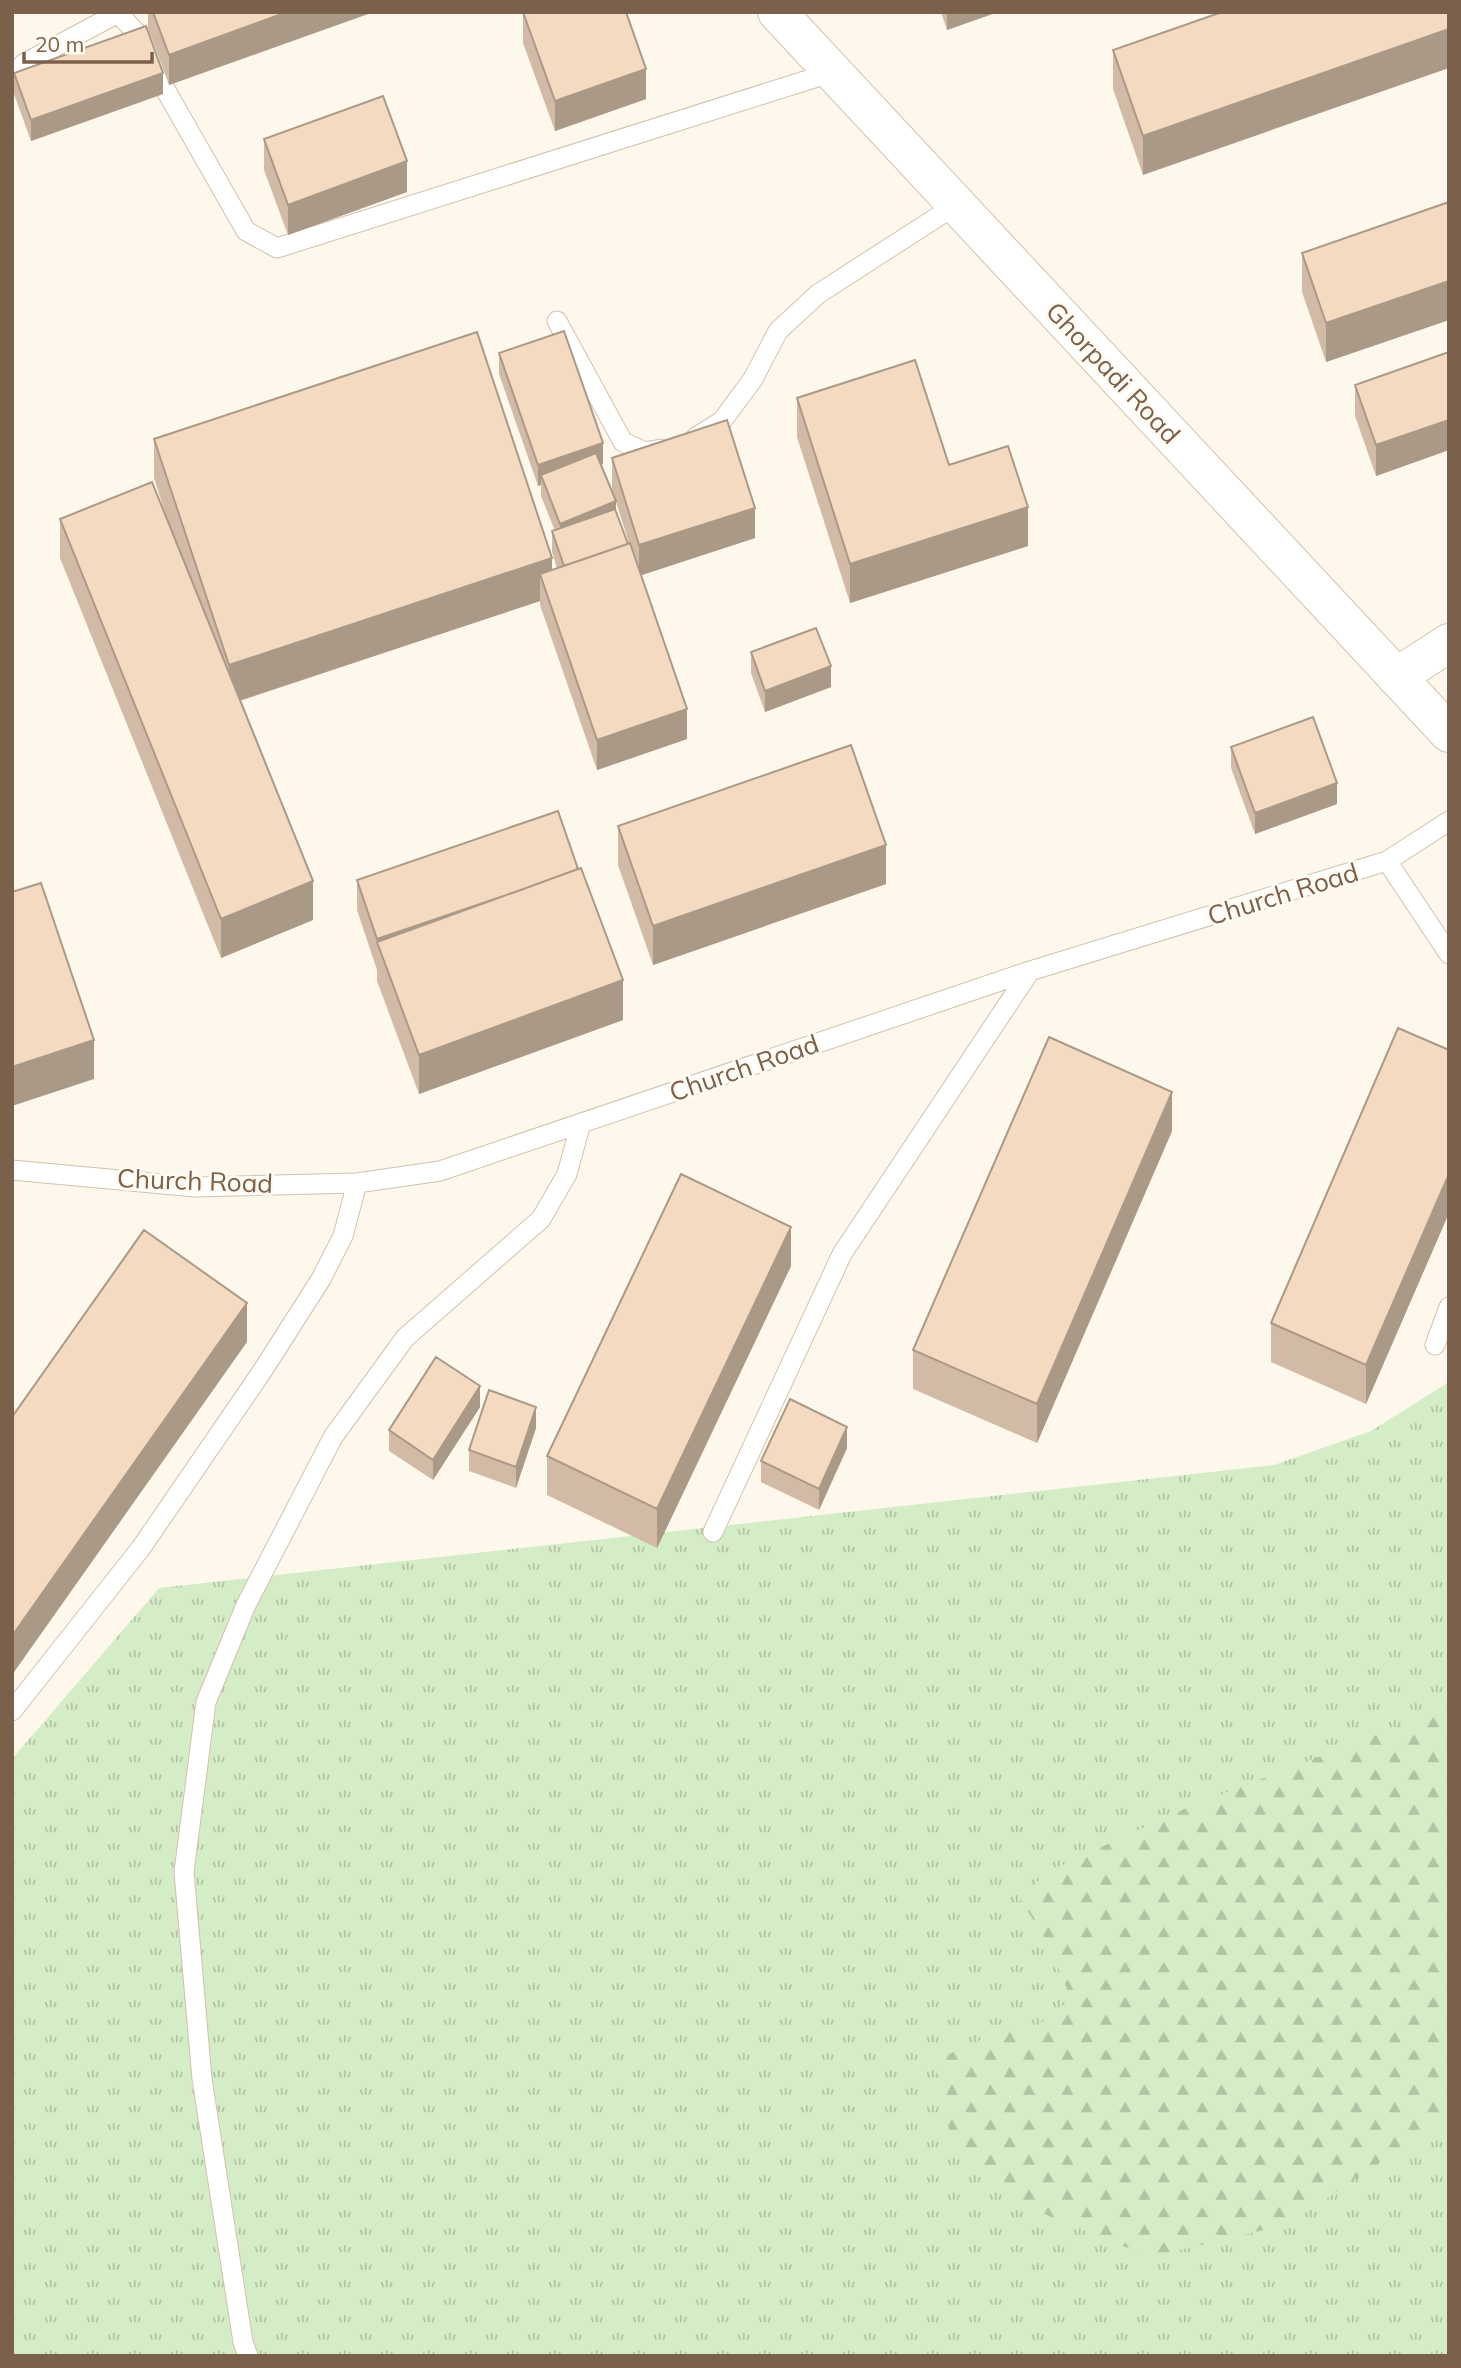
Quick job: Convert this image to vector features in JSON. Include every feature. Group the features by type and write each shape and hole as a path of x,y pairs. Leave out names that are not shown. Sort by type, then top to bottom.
{"main road":[{"name":"Ghorpadi Road","path":"777,12 1449,733"},
{"path":"1396,677 1449,643"}],"lane":[{"path":"12,75 24,63 119,13 144,41 165,89 246,231 277,248 833,72"},
{"path":"557,321 623,442 645,452 686,444 722,421 753,379 778,331 818,294 956,205"},
{"name":"Church Road","path":"12,1170 195,1186 357,1183 440,1171 1030,971 1387,862 1449,821"},
{"path":"1387,862 1449,954"},
{"path":"713,1532 842,1254 1030,971"},
{"path":"248,2356 243,2342 202,2080 184,1872 206,1702 246,1605 333,1437 405,1338 541,1219 567,1174 581,1123"},
{"path":"12,1712 141,1548 263,1370 321,1279 338,1247 357,1183"},
{"path":"1435,1345 1449,1307"}],"green space":[{"path":"1449,1382 1449,2356 12,2356 12,1759 159,1588 1274,1465 1371,1431"},
{"path":"1449,1707 1449,2115 1289,2224 1150,2257 1010,2200 952,2132 936,2100 938,2059 1008,2028 1038,2025 1071,1999 1048,1943 1020,1899 1047,1872 1191,1806"}],"building":[{"path":"153,12 287,12 169,55"},
{"path":"523,12 626,12 646,69 555,101"},
{"path":"1222,12 1449,12 1449,29 1143,136 1113,50"},
{"path":"146,26 163,73 31,120 14,73"},
{"path":"383,96 407,161 288,205 264,139"},
{"path":"1449,202 1449,281 1326,323 1302,253"},
{"path":"564,331 603,443 538,465 499,353"},
{"path":"477,332 552,558 229,665 154,439"},
{"path":"1449,352 1449,420 1376,445 1355,385"},
{"path":"915,360 949,465 1008,446 1028,507 850,564 797,398"},
{"path":"727,420 755,508 639,545 612,458"},
{"path":"596,453 616,501 560,524 541,475"},
{"path":"152,482 313,881 221,919 60,519"},
{"path":"615,509 628,544 564,566 552,531"},
{"path":"630,543 687,709 597,740 540,574"},
{"path":"816,628 831,666 765,691 751,652"},
{"path":"1313,717 1337,783 1255,813 1231,747"},
{"path":"851,745 886,845 653,926 618,826"},
{"path":"558,811 578,869 377,939 357,880"},
{"path":"581,868 623,980 419,1055 377,942"},
{"path":"41,883 94,1040 12,1067 12,892"},
{"path":"1398,1028 1449,1050 1449,1174 1366,1365 1271,1323"},
{"path":"1049,1037 1172,1092 1037,1404 913,1350"},
{"path":"681,1174 791,1227 657,1509 547,1456"},
{"path":"144,1230 247,1303 12,1636 12,1417"},
{"path":"436,1357 480,1386 433,1460 389,1430"},
{"path":"489,1390 536,1407 516,1467 469,1450"},
{"path":"790,1399 847,1427 819,1489 761,1461"}]}
